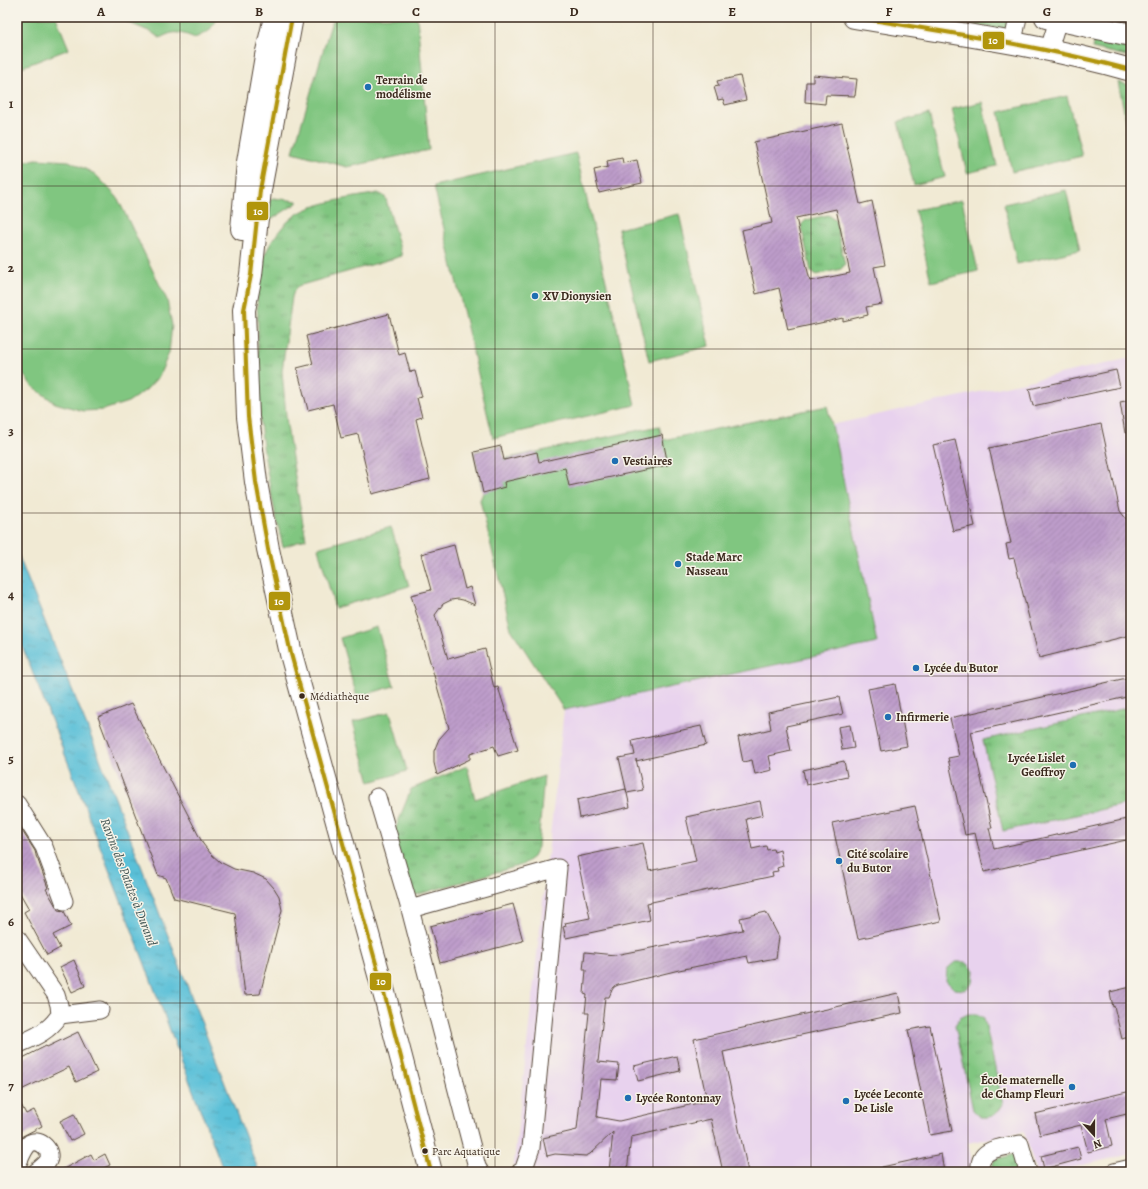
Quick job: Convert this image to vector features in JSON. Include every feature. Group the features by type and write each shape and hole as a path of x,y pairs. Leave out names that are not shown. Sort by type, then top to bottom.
{"main road":[{"path":"275,17 266,56 248,162 244,196 239,286 244,310 248,417 256,482 268,549 291,654 386,1000 431,1172"},
{"path":"244,310 251,275 260,190 292,17"},
{"path":"854,17 1013,42 1049,49 1131,70"},
{"path":"1054,18 1131,35"}],"street":[{"path":"1013,42 1018,17"},
{"path":"1049,49 1054,18"},
{"path":"378,797 410,909 477,1167 480,1172"},
{"path":"17,804 44,847 64,901"},
{"path":"410,909 558,868 531,1148 523,1171 520,1172"},
{"path":"17,938 56,995 60,1005 60,1015 54,1024 40,1035 17,1046"},
{"path":"60,1015 100,1010"},
{"path":"17,1165 30,1143 42,1143 48,1151 48,1161 36,1172"},
{"path":"980,1172 979,1165 982,1157 988,1151 1020,1144 1028,1172"},
{"path":"1114,1172 1131,1168"}],"shaded area":[{"name":"Cité scolaire du Butor","path":"1131,358 1131,1154 1052,1172 1036,1172 1024,1131 968,1143 974,1172 513,1172 564,710 877,643 832,425"}],"green space":[{"path":"17,17 56,17 69,49 17,69"},
{"path":"125,17 218,17 209,31 195,38 185,34 173,33 160,38 151,32 127,22"},
{"name":"Terrain de modélisme","path":"337,17 417,17 429,150 347,167 293,152 331,24"},
{"path":"924,17 979,17 1010,22 1009,31"},
{"path":"1096,33 1131,43 1131,57 1092,48"},
{"path":"1118,82 1131,86 1131,144"},
{"path":"1067,96 1082,156 1012,172 999,112"},
{"path":"982,102 997,166 967,173 952,109"},
{"path":"929,114 945,177 914,185 898,122"},
{"name":"XV Dionysien","path":"576,153 635,405 493,438 434,186"},
{"path":"36,159 69,161 95,174 117,197 167,300 172,325 169,353 159,376 146,390 128,402 103,410 83,411 55,403 32,386 17,366 17,164"},
{"path":"1066,190 1080,250 1017,264 1004,204"},
{"path":"378,193 386,199 402,256 298,286 292,297 282,371 287,426 306,539 283,547 273,504 263,446 259,406 257,298 260,268 268,247 281,228 292,218 321,204"},
{"path":"273,198 297,201 297,203 272,219 268,218 267,215 268,202"},
{"path":"962,200 978,271 931,282 915,210"},
{"path":"679,214 710,346 649,361 618,229"},
{"path":"828,215 835,219 845,265 841,269 817,275 811,271 801,225 806,220"},
{"name":"Stade Marc Nasseau","path":"827,406 877,643 564,710 511,629 480,500 483,493 474,452 501,446 504,459 659,426 663,440"},
{"path":"391,527 409,586 335,608 318,548"},
{"path":"377,627 394,686 357,697 340,638"},
{"path":"1131,707 1131,803 1003,831 983,740"},
{"path":"390,712 407,771 370,782 353,722"},
{"path":"467,766 475,799 544,776 538,847 533,857 522,865 409,897 393,835 411,789"},
{"path":"955,962 966,962 974,970 973,983 965,990 954,989 946,981 947,969"},
{"path":"968,1014 977,1014 984,1018 1003,1104 997,1113 988,1117 980,1117 973,1110 955,1025 960,1018"},
{"path":"1012,1155 1019,1160 1022,1172 992,1172 991,1167 994,1160"}],"water":[{"name":"Ravine des Patates à Durand","path":"17,552 100,759 259,1172 224,1172 71,770 17,633"}],"building":[{"path":"813,75 857,79 855,96 826,95 825,104 805,102 806,82 813,82"},
{"path":"740,76 746,100 725,105 723,99 718,100 714,87 719,86 717,81"},
{"path":"842,123 860,204 872,201 885,265 874,267 882,304 866,307 868,315 843,321 843,318 788,330 779,288 756,294 742,230 772,223 754,142","holes":["836,209 850,273 810,281 796,218"]},
{"path":"622,158 623,163 637,160 642,183 599,193 594,170 608,167 607,161"},
{"path":"389,314 399,355 405,353 410,372 415,371 422,397 417,398 422,417 416,419 430,479 372,494 358,434 341,438 333,404 308,410 297,368 313,364 306,336"},
{"path":"1116,370 1120,387 1033,406 1029,389"},
{"path":"1131,400 1131,432 1125,433 1120,402"},
{"path":"1101,424 1120,511 1127,520 1129,528 1129,534 1126,540 1131,561 1131,635 1039,658 1014,558 1009,559 1006,544 1011,543 989,448"},
{"path":"662,435 668,465 569,486 565,468 504,482 505,487 483,493 474,452 501,446 504,460 537,452 539,462"},
{"path":"955,440 975,526 953,531 933,445"},
{"path":"454,545 465,589 470,587 475,605 463,600 451,600 443,604 435,615 448,659 485,649 494,688 498,687 518,750 498,756 494,746 470,754 470,759 437,775 434,763 434,751 439,739 449,728 411,595 431,590 421,554"},
{"path":"1131,677 1131,696 971,732 992,828 989,828 994,849 1131,818 1131,839 984,872 975,833 965,835 948,758 959,756 950,718"},
{"name":"Infirmerie","path":"895,684 907,746 881,751 868,689"},
{"path":"839,697 843,714 786,726 791,751 769,756 772,770 755,774 752,760 743,762 738,737 771,729 768,712"},
{"path":"131,704 203,844 220,862 234,869 253,873 266,879 279,896 282,910 260,994 245,995 235,913 174,898 166,878 158,875 98,717"},
{"path":"850,725 854,748 842,750 838,727"},
{"path":"701,726 706,745 636,761 643,790 627,793 619,758 635,755 632,741"},
{"path":"844,761 847,776 806,785 803,770"},
{"path":"626,789 630,807 580,818 577,800"},
{"path":"760,801 763,815 746,819 752,849 766,846 767,850 773,849 774,852 780,850 783,866 777,868 778,871 772,872 773,876 647,903 650,920 566,938 563,927 566,926 565,923 590,918 577,857 643,843 649,871 696,861 686,817"},
{"path":"915,806 941,921 858,939 832,823"},
{"path":"17,823 35,851 48,888 46,889 58,910 64,911 71,926 53,935 60,948 47,955 24,912 29,909 17,888"},
{"path":"513,904 523,941 440,963 430,926"},
{"path":"766,912 779,937 776,958 749,963 747,956 679,970 618,985 614,987 609,997 605,997 598,1062 619,1064 617,1080 601,1079 597,1117 619,1121 707,1101 694,1039 898,993 902,1013 723,1052 748,1172 723,1172 711,1119 631,1137 627,1172 609,1172 613,1132 586,1156 555,1154 547,1156 543,1138 577,1130 589,1013 585,1013 587,995 584,994 586,970 583,970 585,952 615,955 743,930 740,918"},
{"path":"74,960 85,986 72,992 60,967"},
{"path":"1131,987 1131,1036 1122,1039 1110,992"},
{"path":"930,1026 952,1131 930,1135 908,1030"},
{"path":"78,1032 97,1072 76,1082 69,1067 17,1092 17,1061"},
{"path":"677,1056 680,1071 638,1081 634,1066"},
{"path":"1131,1091 1131,1113 1106,1119 1112,1146 1088,1152 1081,1125 1040,1135 1035,1114"},
{"path":"17,1097 26,1114 34,1110 42,1126 17,1139"},
{"path":"74,1114 84,1134 70,1141 60,1121"},
{"path":"1078,1147 1081,1159 1044,1169 1041,1156"},
{"path":"91,1154 94,1160 105,1154 110,1165 96,1172 58,1172"},
{"path":"941,1154 944,1172 882,1172 882,1167"}],"transit line":[{"name":"10","path":"292,17 260,190 251,275 244,310 248,417 256,482 268,549 291,654 386,1000 431,1172"},
{"name":"10","path":"854,17 1028,47 1097,61 1131,70"}],"place":[{"name":"Terrain de modélisme","path":"368,87"},
{"name":"XV Dionysien","path":"535,296"},
{"name":"Vestiaires","path":"615,461"},
{"name":"Stade Marc Nasseau","path":"678,564"},
{"name":"Lycée du Butor","path":"916,668"},
{"name":"Médiathèque","path":"302,696"},
{"name":"Infirmerie","path":"888,717"},
{"name":"Lycée Lislet Geoffroy","path":"1073,765"},
{"name":"Cité scolaire du Butor","path":"839,861"},
{"name":"École maternelle de Champ Fleuri","path":"1072,1087"},
{"name":"Lycée Rontonnay","path":"628,1098"},
{"name":"Lycée Leconte De Lisle","path":"846,1101"},
{"name":"Parc Aquatique","path":"425,1151"}]}
